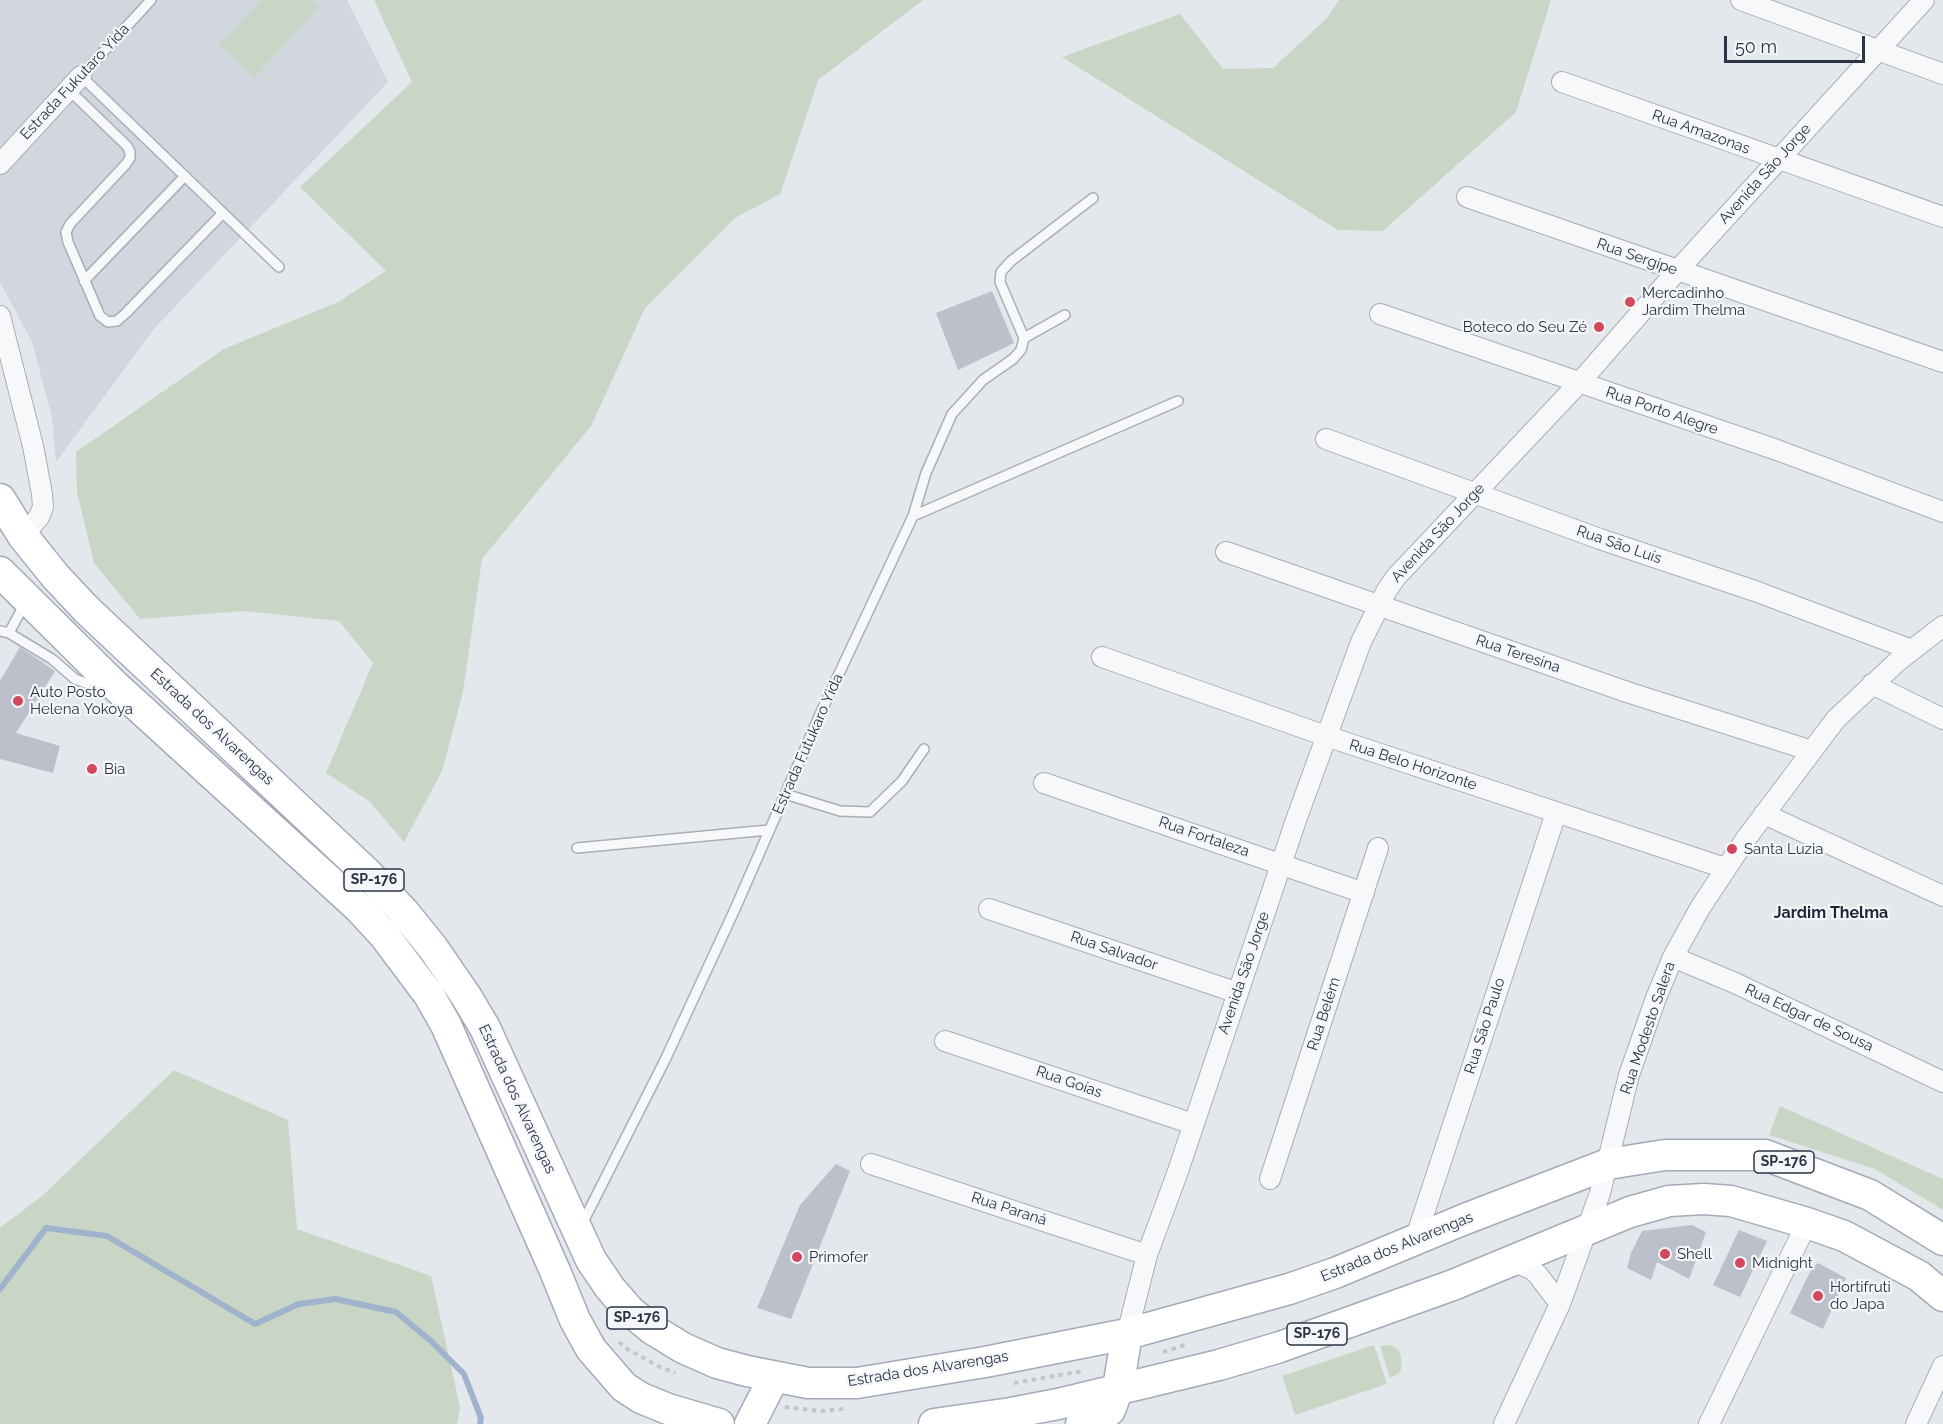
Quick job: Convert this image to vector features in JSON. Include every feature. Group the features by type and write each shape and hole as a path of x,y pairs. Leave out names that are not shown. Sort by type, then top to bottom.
{"main road":[{"name":"Estrada dos Alvarengas","path":"0,499 23,536 56,577 87,610 368,874 404,912 433,948 485,1028 591,1260 610,1288 630,1311 652,1329 701,1357 731,1367 762,1401 808,1383 857,1383 985,1362 1127,1334 1289,1289 1335,1273 1608,1164 1665,1155 1765,1155 1870,1194 1943,1240"},
{"name":"SP-176","path":"0,572 110,681 359,908 408,965 446,1025 551,1260 578,1327 594,1354 624,1387 657,1405 719,1424"},
{"name":"SP-176","path":"934,1424 1058,1404 1120,1376 1220,1365 1280,1347 1404,1304 1630,1212 1669,1201 1704,1199 1731,1201 1807,1223 1844,1236 1919,1276 1943,1296"},
{"path":"1081,1424 1095,1422 1106,1415 1114,1401 1127,1334"},
{"path":"624,1387 654,1424"},
{"path":"964,1420 1073,1424"}],"street":[{"path":"1742,0 1943,74"},
{"name":"Avenida São Jorge","path":"1127,1334 1147,1255 1281,864 1360,642 1378,605 1396,577 1580,382 1677,271 1924,0"},
{"name":"Estrada Fukutaro Yida","path":"0,165 74,82"},
{"name":"Rua Amazonas","path":"1562,82 1943,217"},
{"name":"Rua Sergipe","path":"1467,197 1943,362"},
{"name":"Rua Porto Alegre","path":"1380,314 1778,450 1943,512"},
{"path":"0,316 33,446 42,494 43,507 39,517 23,536"},
{"name":"Rua São Luís","path":"1326,439 1474,494 1755,591 1912,650"},
{"name":"Rua Teresina","path":"1226,552 1627,692 1812,751"},
{"name":"Rua Modesto Salera","path":"1504,1424 1560,1304 1588,1228 1608,1164 1629,1075 1673,957 1725,868 1836,719 1872,684 1943,626"},
{"name":"Rua Belo Horizonte","path":"1101,657 1326,736 1725,868"},
{"path":"1872,684 1943,719"},
{"name":"Rua Fortaleza","path":"1044,783 1364,893"},
{"name":"Rua São Paulo","path":"1415,1240 1556,813"},
{"path":"1764,814 1943,896"},
{"name":"Rua Belém","path":"1270,1179 1378,848"},
{"name":"Rua Salvador","path":"990,909 1238,993"},
{"name":"Rua Edgar de Sousa","path":"1673,957 1746,988 1943,1082"},
{"name":"Rua Goías","path":"945,1041 1193,1124"},
{"name":"Rua Paraná","path":"871,1164 1147,1255"},
{"path":"1709,1424 1807,1223"},
{"path":"1512,1261 1531,1269 1538,1275 1560,1304"},
{"path":"1916,1424 1943,1366"}],"lane":[{"name":"Estrada Fukutaro Yida","path":"74,82 152,0"},
{"path":"74,82 185,176 279,267"},
{"path":"74,82 130,152 126,164 70,224 66,232 68,242 100,316 108,322 117,321 223,213"},
{"path":"84,280 185,176"},
{"path":"1065,315 1024,338 1000,282 1001,272 1011,261 1093,198"},
{"name":"Estrada Futukaro Yida","path":"578,1232 665,1060 822,710 913,516 926,473 952,414 983,380 1013,359 1021,350 1024,338"},
{"path":"913,516 1178,401"},
{"path":"26,600 4,632 52,659 75,679 94,686 110,681"},
{"path":"785,794 840,811 870,812 902,781 924,749"},
{"path":"577,848 769,830"}],"path":[{"path":"613,1337 627,1349 684,1377"},
{"path":"1161,1353 1193,1343"},
{"path":"1009,1384 1120,1376"},
{"path":"762,1401 794,1409 820,1411 852,1408"}],"shaded area":[{"path":"0,0 347,0 388,82 153,330 56,462 52,417 32,342 0,282"}],"green space":[{"path":"261,0 312,0 319,6 255,77 219,45"},
{"path":"374,0 923,0 818,80 780,194 735,218 645,308 591,426 482,559 463,692 442,771 404,842 369,801 326,773 373,663 339,621 245,611 140,619 94,563 77,492 76,452 224,349 338,302 386,271 300,187 412,82"},
{"path":"1339,0 1551,0 1516,112 1383,231 1338,230 1062,57 1180,14 1223,69 1273,68 1327,18"},
{"path":"174,1070 288,1120 297,1229 431,1276 460,1407 457,1424 0,1424 0,1228 42,1196"},
{"path":"1780,1106 1943,1179 1943,1210 1875,1169 1769,1135"},
{"path":"1374,1345 1387,1384 1295,1415 1282,1376"},
{"path":"1392,1345 1400,1352 1402,1367 1399,1373 1390,1378 1380,1346"}],"building":[{"path":"992,291 1014,343 958,370 936,313"},
{"name":"Auto Posto Helena Yokoya","path":"20,647 55,671 16,733 60,746 53,773 0,759 0,681"},
{"name":"Primofer","path":"836,1164 850,1171 791,1319 757,1308 800,1205"},
{"name":"Shell","path":"1692,1225 1706,1232 1689,1279 1657,1262 1651,1280 1627,1268 1631,1253 1642,1231"},
{"name":"Midnight","path":"1739,1230 1767,1241 1740,1297 1713,1285"},
{"name":"Hortifruti do Japa","path":"1818,1263 1846,1278 1823,1329 1790,1313 1812,1268"}],"waterway":[{"path":"0,1289 46,1228 107,1236 255,1324 299,1304 335,1299 396,1312 431,1341 464,1374 481,1418 480,1424"}],"place":[{"name":"Mercadinho Jardim Thelma","path":"1630,302"},
{"name":"Boteco do Seu Zé","path":"1599,327"},
{"name":"Auto Posto Helena Yokoya","path":"18,701"},
{"name":"Bia","path":"92,769"},
{"name":"Santa Luzia","path":"1732,849"},
{"name":"Shell","path":"1665,1254"},
{"name":"Primofer","path":"797,1257"},
{"name":"Midnight","path":"1740,1263"},
{"name":"Hortifruti do Japa","path":"1818,1296"}],"district":[{"name":"Jardim Thelma","path":"1831,913"}]}
